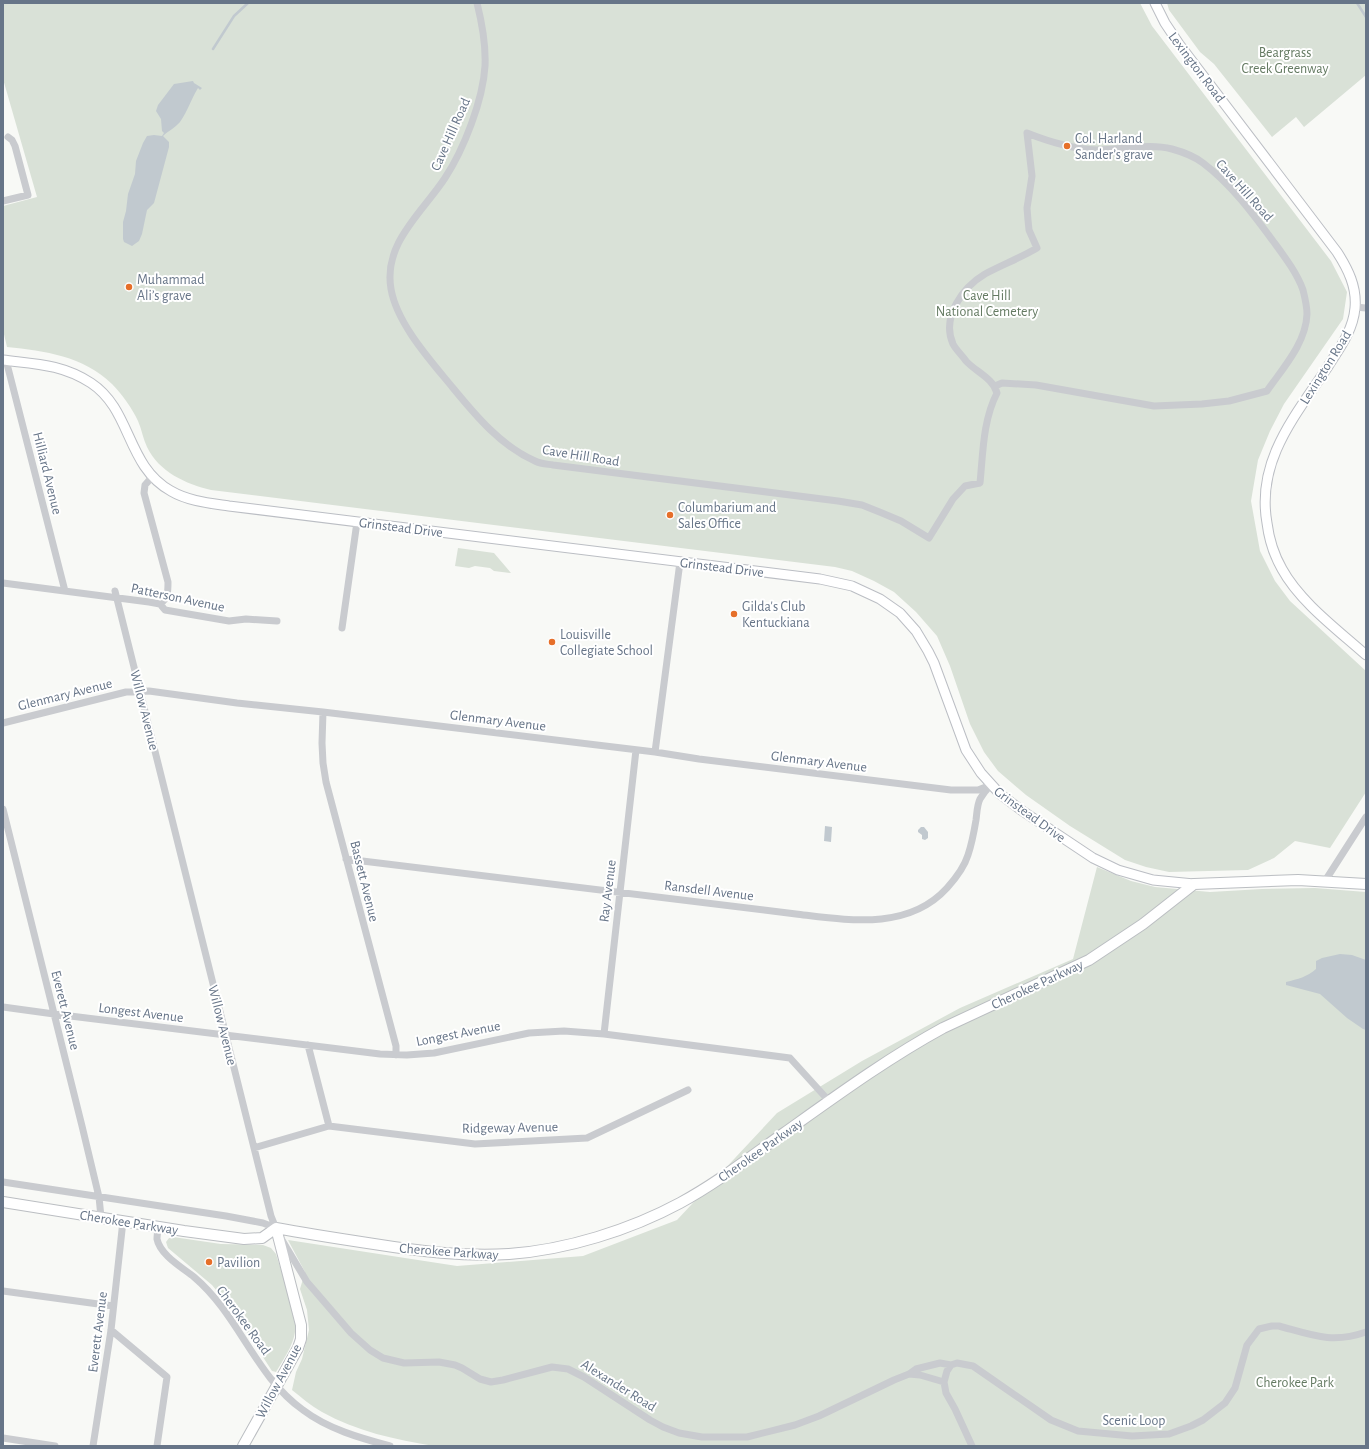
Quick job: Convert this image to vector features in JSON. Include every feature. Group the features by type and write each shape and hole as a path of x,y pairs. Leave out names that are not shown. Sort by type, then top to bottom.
{"main road":[{"name":"Lexington Road","path":"1155,3 1165,23 1179,44 1337,252 1353,282 1355,307 1352,323 1346,337 1282,436 1268,473 1265,491 1265,505 1266,520 1272,547 1282,570 1291,584 1306,601 1366,655"},
{"name":"Grinstead Drive","path":"5,360 43,364 54,367 84,379 99,389 117,411 135,452 152,477 170,490 194,500 229,506 820,579 864,590 890,605 908,622 922,640 928,651 966,750 991,785 1000,794 1027,814 1093,858 1112,867 1153,880 1194,884 1298,880 1366,884"},
{"name":"Cherokee Parkway","path":"3,1202 244,1239 262,1238 276,1228 433,1252 475,1255 524,1253 588,1240 626,1227 681,1203 732,1171 872,1071 923,1039 943,1028 1089,960 1143,924 1194,884"},
{"name":"Willow Avenue","path":"242,1446 298,1348 302,1332 276,1228"}],"street":[{"name":"Cave Hill Road","path":"477,3 482,25 485,64 481,94 463,142 445,178 411,221 401,238 393,256 390,275 391,289 395,303 412,334 460,397 497,437 536,462 862,505 900,521 929,538 953,499 965,486 980,482 988,419 992,403 997,393 995,386 970,366 953,344 949,330 951,315 957,301 968,288 984,275 1037,248 1029,230 1028,220 1027,208 1032,176 1027,133 1060,143 1096,150 1154,147 1171,149 1187,154 1201,162 1228,186 1255,218 1290,266 1302,289 1305,299 1307,314 1305,329 1300,341 1267,391 1229,401 1154,406 1036,385 1002,383 995,386"},
{"path":"3,201 28,195 15,146 12,140 8,137"},
{"path":"1355,307 1366,308"},
{"name":"Hilliard Avenue","path":"5,360 65,591"},
{"path":"152,477 145,485 144,494 168,582 168,594 164,601 160,604"},
{"path":"342,628 357,522"},
{"path":"655,752 680,562"},
{"name":"Patterson Avenue","path":"3,584 116,595 160,604 165,610 229,621 246,619 277,621"},
{"name":"Willow Avenue","path":"116,595 271,1216 276,1228"},
{"name":"Glenmary Avenue","path":"3,723 126,692 149,691 237,703 655,752 699,759 951,790 978,790 991,785"},
{"name":"Bassett Avenue","path":"323,712 322,743 326,782 396,1046 396,1055"},
{"name":"Ray Avenue","path":"604,1034 636,750"},
{"name":"Ransdell Avenue","path":"346,859 849,920 885,918 917,911 945,891 958,875 967,858 973,840 980,799 991,785"},
{"name":"Everett Avenue","path":"3,809 99,1197 101,1217"},
{"path":"1325,881 1366,817"},
{"name":"Longest Avenue","path":"3,1007 396,1055 448,1051 529,1033 564,1031 604,1034 790,1058 829,1101"},
{"path":"308,1045 329,1126"},
{"name":"Ridgeway Avenue","path":"254,1148 329,1126 475,1144 587,1138 688,1090"},
{"name":"Cherokee Parkway","path":"3,1182 252,1220 276,1228"},
{"name":"Everett Avenue","path":"94,1446 111,1330 123,1221"},
{"name":"Cherokee Road","path":"158,1226 157,1239 170,1259 199,1282 219,1303 266,1373 276,1386 292,1402 321,1421 344,1432 390,1446"},
{"name":"Alexander Road","path":"276,1228 288,1252 314,1290 351,1333 370,1350 383,1358 404,1363 447,1363 462,1368 480,1379 491,1382 547,1368 557,1367 568,1369 584,1377 650,1420 679,1433 702,1437 747,1437 771,1432 820,1416 926,1365 940,1363 951,1365"},
{"path":"3,1291 113,1306"},
{"name":"Scenic Loop","path":"951,1365 957,1363 973,1366 1051,1420 1078,1431 1132,1436 1169,1434 1203,1420 1225,1403 1235,1388 1247,1345 1259,1329 1279,1326 1320,1338 1350,1337 1366,1332"},
{"path":"111,1330 167,1377 157,1446"},
{"path":"951,1365 947,1371 944,1382 946,1393 972,1446"},
{"path":"909,1374 920,1375 944,1382"},
{"path":"3,1438 55,1446"}],"green space":[{"name":"Cave Hill National Cemetery","path":"3,3 1140,3 1152,26 1331,261 1347,292 1343,319 1284,404 1270,431 1258,460 1251,501 1260,551 1275,581 1290,601 1366,671 1366,792 1330,848 1295,841 1274,858 1248,870 1169,872 1146,867 1125,860 1070,826 1026,795 998,771 984,752 970,724 950,666 937,636 916,612 894,592 852,571 835,567 211,490 174,476 152,456 138,421 130,406 116,388 101,375 89,367 63,356 7,347 3,330 3,206 37,197 3,79"},
{"name":"Beargrass Creek Greenway","path":"1167,3 1366,3 1366,75 1304,127 1296,117 1272,137 1214,64 1200,52 1169,10"},
{"path":"458,548 494,553 511,573 494,571 490,568 475,566 469,568 455,566"},
{"name":"Cherokee Park","path":"1097,867 1131,881 1155,887 1210,892 1315,888 1366,892 1366,1446 434,1446 391,1438 362,1430 318,1410 292,1390 309,1330 307,1310 300,1289 305,1272 288,1240 457,1266 583,1256 677,1220 777,1113 862,1061 960,1008 1073,959"},
{"path":"173,1237 221,1244 263,1245 271,1248 276,1254 294,1313 295,1332 287,1353 276,1372 272,1371 231,1308 212,1285 168,1248 166,1242 169,1238"}],"shaded area":[{"path":"193,81 202,88 200,90 198,88 180,122 163,136 169,142 169,147 154,203 147,210 139,241 132,246 124,242 123,222 128,194 135,174 136,161 147,136 162,136 164,133 162,131 161,119 156,111 158,105 174,84"},
{"path":"825,826 832,827 831,842 824,841"},
{"path":"921,827 924,827 928,832 928,838 925,840 922,839 922,835 918,832"},
{"path":"1340,954 1352,955 1366,960 1366,1030 1347,1018 1320,994 1286,985 1286,982 1313,972 1316,969 1316,961"}],"waterway":[{"path":"213,49 234,16 248,3"},
{"path":"1357,3 1366,17"}],"place":[{"name":"Col. Harland Sander’s grave","path":"1067,146"},
{"name":"Muhammad Ali’s grave","path":"129,287"},
{"name":"Columbarium and Sales Office","path":"670,515"},
{"name":"Gilda's Club Kentuckiana","path":"734,614"},
{"name":"Louisville Collegiate School","path":"552,642"},
{"name":"Pavilion","path":"209,1262"}]}
